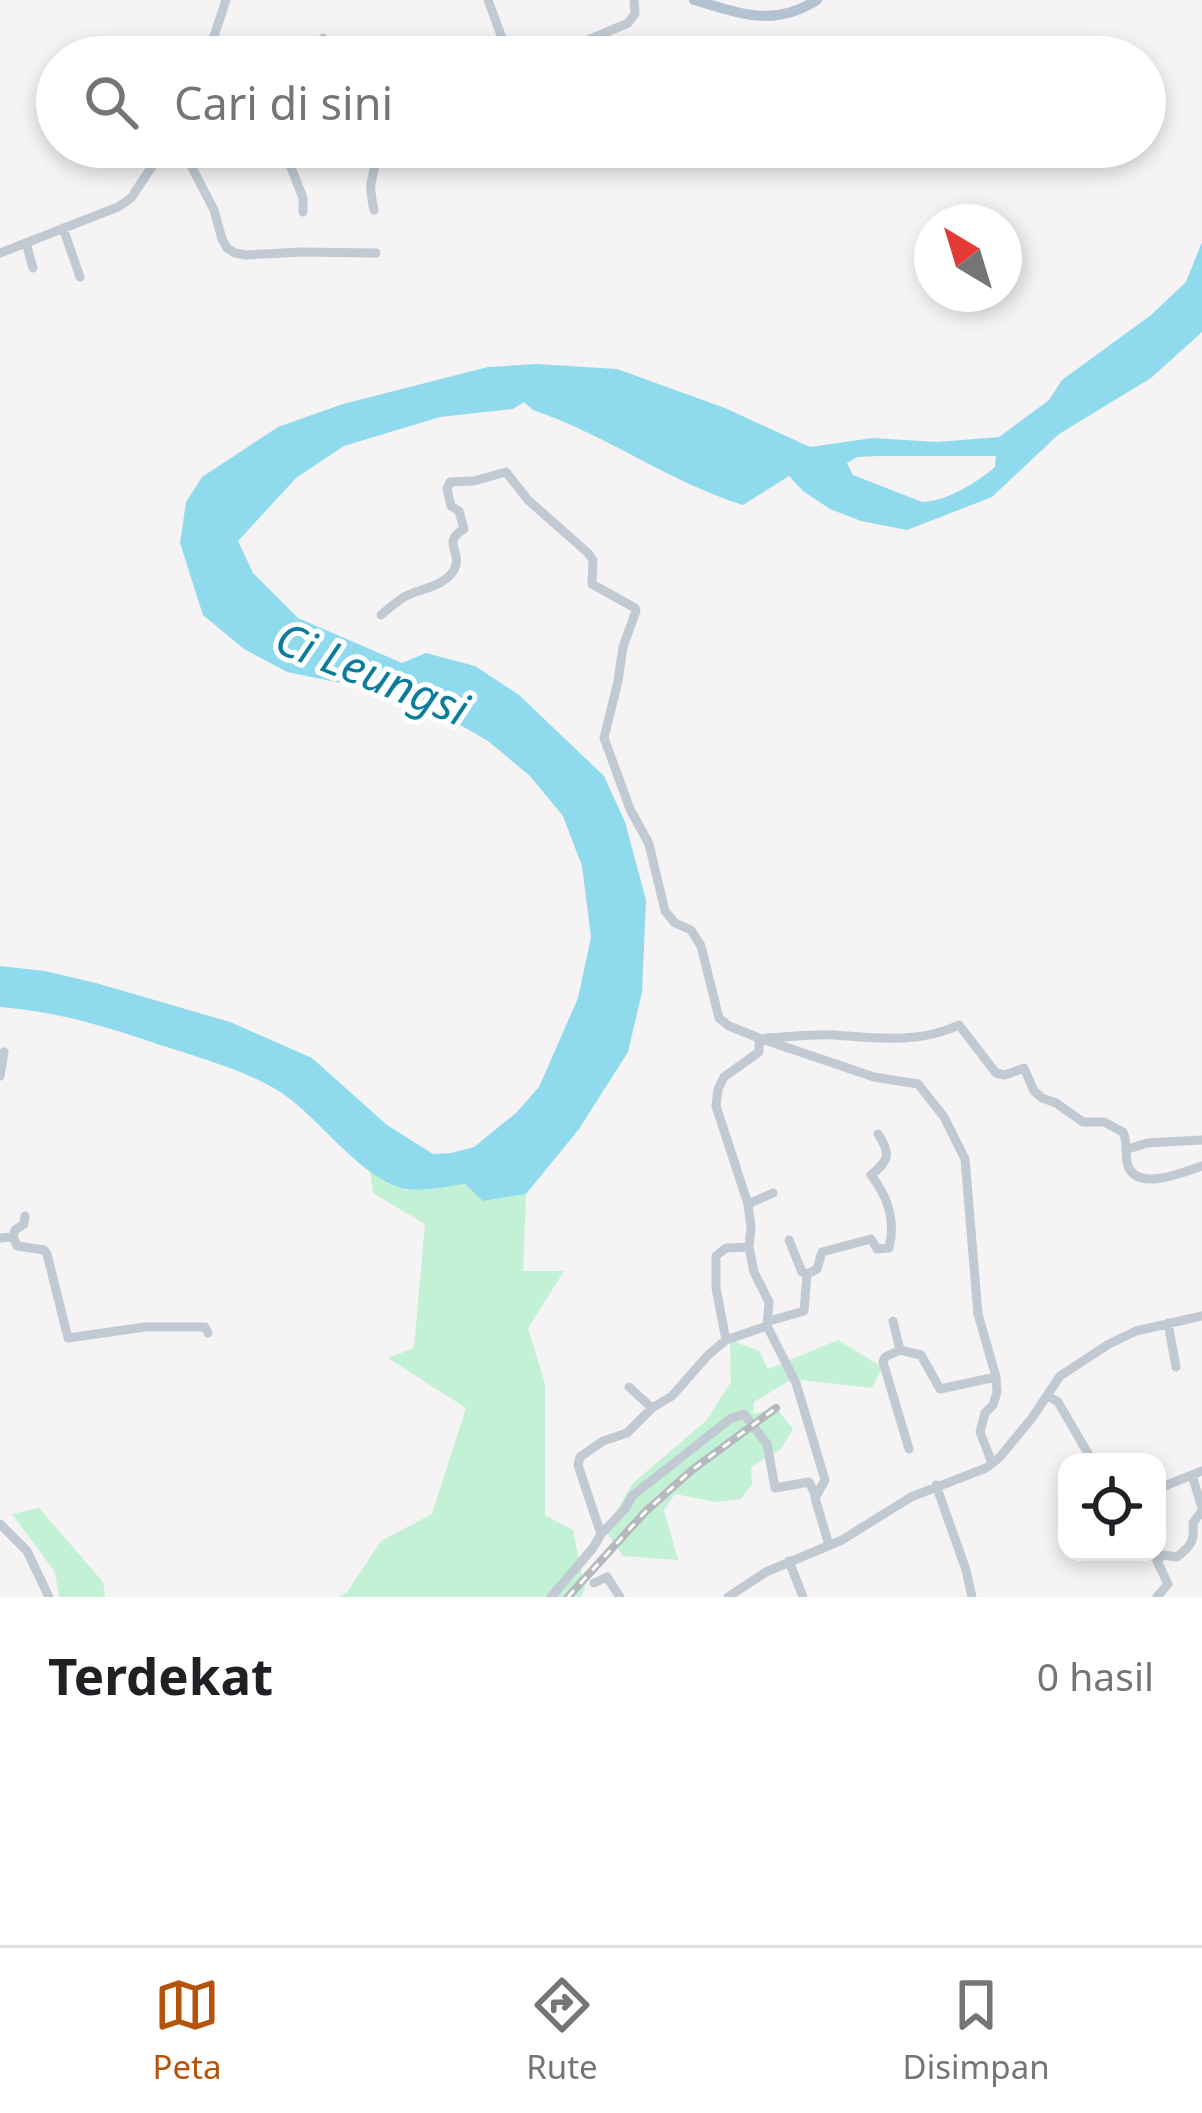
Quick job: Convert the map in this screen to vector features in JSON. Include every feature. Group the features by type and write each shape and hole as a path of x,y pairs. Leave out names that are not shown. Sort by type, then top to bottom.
{"main road":[{"path":"694,0 771,17 817,0"}],"street":[{"path":"214,36 226,0"},
{"path":"488,0 501,36"},
{"path":"598,36 628,23 635,14 634,0"},
{"path":"0,253 118,206 131,198 152,168"},
{"path":"192,168 227,248 235,253 376,253"},
{"path":"291,168 303,198 303,212"},
{"path":"374,210 371,180 376,168"},
{"path":"63,229 80,277"},
{"path":"26,243 33,268"},
{"path":"381,615 410,594 452,574 457,559 452,545 464,529 459,511 451,506 450,482 506,472 528,500 593,560 592,584 634,608 604,738 649,844 665,911 698,938 719,1018 729,1027 874,1077 918,1084 944,1117 964,1159 978,1314 996,1377 997,1392 980,1432 992,1463"},
{"path":"759,1038 908,1039 940,1034 959,1025 996,1073 1025,1070 1042,1098 1083,1122 1110,1124 1123,1132 1129,1168 1143,1179 1202,1166"},
{"path":"759,1038 759,1052 724,1077 716,1106 748,1204 748,1246 754,1272 770,1302 768,1323 796,1383 825,1480 816,1496"},
{"path":"0,1076 4,1052"},
{"path":"807,1274 817,1269 826,1250 871,1240 877,1249 889,1248 888,1200 871,1175 886,1159 886,1145 878,1134"},
{"path":"1128,1149 1147,1143 1202,1140"},
{"path":"748,1204 773,1193"},
{"path":"26,1216 13,1237 17,1246 47,1254 68,1339 145,1327 206,1327 208,1333"},
{"path":"0,1238 13,1237"},
{"path":"789,1240 800,1270 807,1274"},
{"path":"726,1340 716,1288 716,1256 726,1248 748,1246"},
{"path":"601,1534 578,1460 604,1441 627,1433 672,1396 726,1340 804,1311 807,1274"},
{"path":"728,1597 766,1572 855,1533 936,1485 992,1463 1060,1376 1109,1344 1136,1331 1202,1316"},
{"path":"893,1321 900,1350"},
{"path":"1168,1323 1176,1367"},
{"path":"909,1449 885,1357 900,1350 921,1355 942,1390 996,1377"},
{"path":"629,1387 652,1408"},
{"path":"1048,1396 1058,1402 1089,1453"},
{"path":"550,1597 632,1496 730,1419 745,1414 767,1444 775,1488 809,1482 829,1545"},
{"path":"1166,1485 1197,1473 1202,1509 1193,1523 1191,1546 1177,1557 1166,1555"},
{"path":"936,1485 972,1597"},
{"path":"0,1524 27,1551 49,1597"},
{"path":"789,1561 802,1597"},
{"path":"1156,1561 1168,1584 1157,1597"},
{"path":"594,1583 608,1578 620,1597"}],"green space":[{"path":"370,1172 405,1190 465,1184 484,1201 526,1194 523,1271 564,1271 528,1328 545,1384 545,1515 573,1530 585,1589 580,1597 338,1597 347,1592 381,1541 432,1514 466,1408 388,1358 414,1348 425,1224 373,1193"},
{"path":"730,1340 759,1351 768,1369 838,1340 882,1367 872,1388 792,1379 754,1402 753,1414 776,1408 793,1429 781,1449 751,1467 752,1484 741,1499 716,1502 675,1494 664,1510 678,1560 623,1556 605,1530 633,1483 706,1421 731,1382"},
{"path":"39,1508 103,1582 105,1597 59,1597 55,1572 12,1514"}],"water":[{"name":"Ci Leungsi","path":"1202,242 1202,332 1151,378 1059,434 992,497 907,530 830,509 789,476 743,505 689,484 524,402 513,409 440,417 344,446 296,478 238,541 253,573 298,618 402,663 426,653 475,666 519,695 604,776 625,822 646,900 642,992 628,1052 579,1129 526,1194 483,1201 465,1184 401,1188 366,1169 288,1098 259,1080 101,1026 0,1007 0,966 96,983 230,1022 312,1058 387,1125 433,1154 474,1147 539,1087 578,998 591,937 582,866 563,816 530,776 488,741 443,715 365,688 287,672 244,649 203,615 180,543 186,502 202,477 278,427 343,404 488,367 536,364 617,369 725,408 810,447 873,438 937,442 999,437 1049,400 1062,380 1151,315 1186,282","holes":["1194,300 1174,333 1139,349 1158,328","996,456 995,467 970,485 922,502 853,475 847,463 857,457"]}],"waterway":[{"path":"1148,348 1177,330 1202,287"},
{"path":"1131,353 1195,299"}],"railway":[{"path":"568,1597 646,1511 776,1408"}]}
